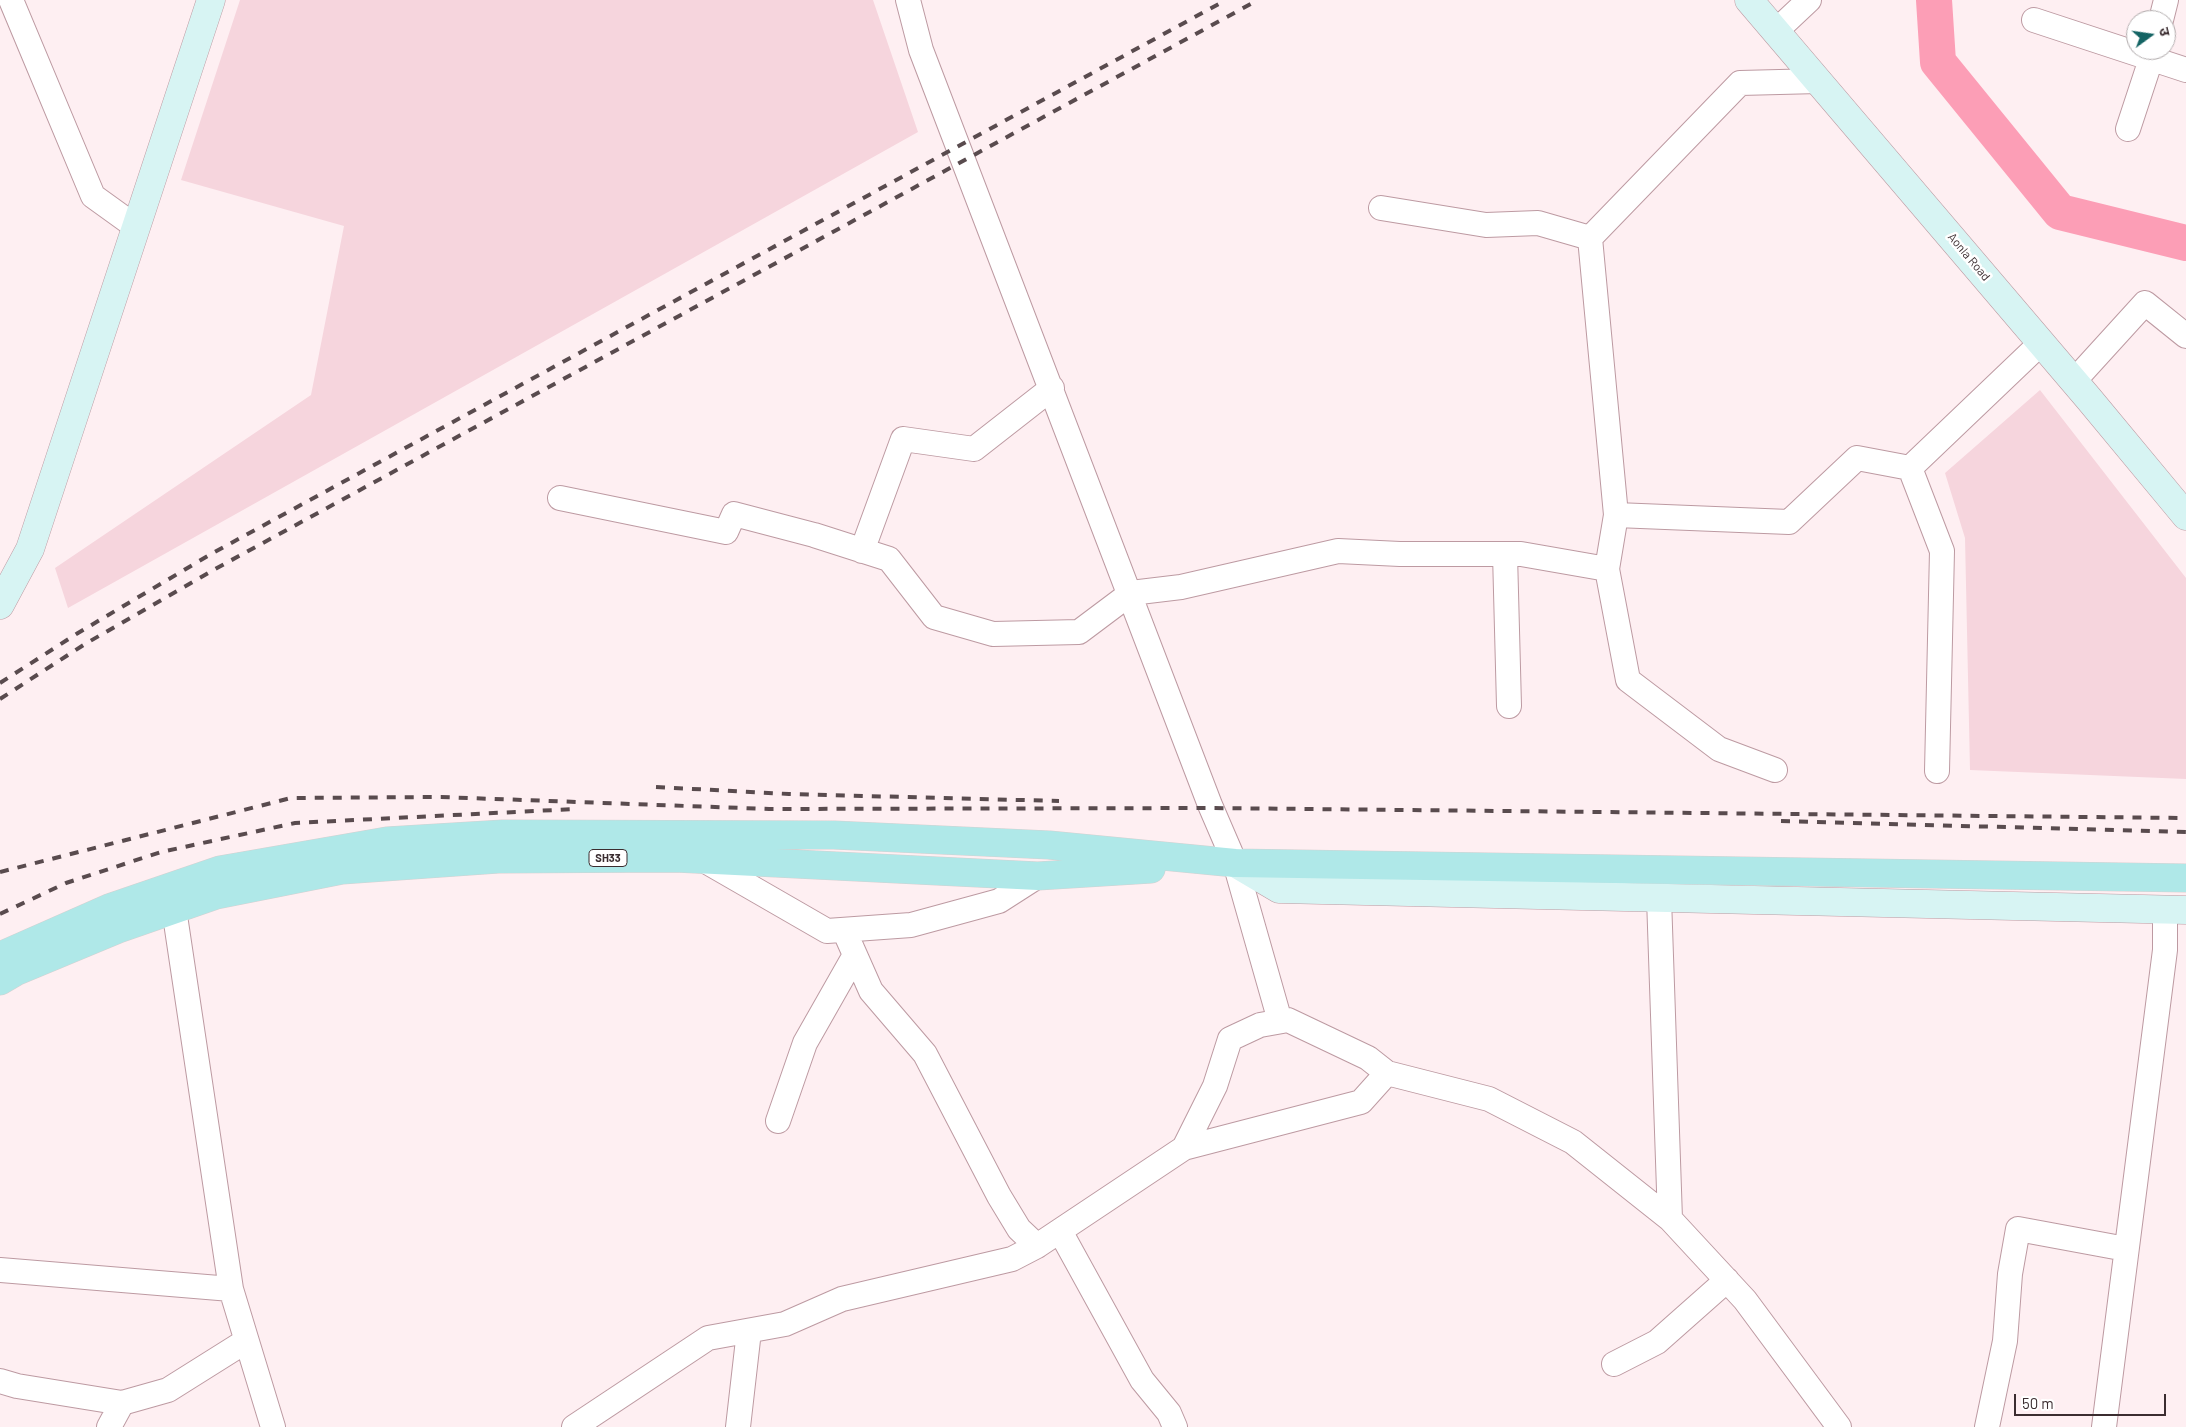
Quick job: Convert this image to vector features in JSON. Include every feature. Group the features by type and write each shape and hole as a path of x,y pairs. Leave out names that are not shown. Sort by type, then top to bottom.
{"main road":[{"name":"SH33","path":"0,956 109,908 220,870 388,841 503,834 834,835 1049,845 1235,863"},
{"name":"SH33","path":"0,981 17,971 118,929 216,895 342,870 498,859 700,858 1038,876 1235,863"},
{"path":"1235,863 2068,878 2186,878"}],"street":[{"path":"11,0 93,196 136,228"},
{"path":"2,598 30,549 211,0"},
{"path":"908,0 921,50 1131,593 1211,808 1235,863 1280,1021"},
{"name":"Aonla Road","path":"1750,0 2074,381 2186,516"},
{"path":"1776,31 1809,0"},
{"path":"2034,20 2126,46"},
{"path":"2128,129 2151,60"},
{"path":"2165,60 2186,70"},
{"path":"1775,770 1719,748 1628,680 1607,569 1616,515 1590,238 1740,83 1819,81"},
{"path":"1381,208 1486,225 1538,224 1590,238"},
{"path":"2074,381 2145,303 2186,336"},
{"path":"1910,468 2041,343"},
{"path":"862,551 903,439 974,449 1052,388"},
{"path":"1616,515 1789,522 1857,458 1910,468"},
{"path":"1910,468 1942,551 1937,771"},
{"path":"560,498 726,532 734,514 889,559 934,618 992,634 1079,632 1131,593 1181,587 1338,551 1400,554 1521,554 1607,569"},
{"path":"1505,554 1509,706"},
{"path":"700,858 827,931 911,925 999,901 1038,876"},
{"path":"1235,863 1279,889 2176,910 2165,950 2104,1427"},
{"path":"1659,898 1670,1219"},
{"path":"174,910 231,1289 273,1427"},
{"path":"844,930 871,991 925,1054 999,1196 1019,1229 1037,1246"},
{"path":"778,1121 805,1043 855,955"},
{"path":"1184,1148 1215,1086 1230,1039 1260,1025 1280,1021 1288,1020 1368,1058 1387,1073 1490,1099 1572,1142 1670,1219 1745,1300 1839,1427"},
{"path":"574,1427 708,1338 785,1324 842,1300 1012,1259 1037,1246 1184,1148 1361,1102 1387,1073"},
{"path":"1987,1427 2005,1341 2010,1274 2018,1229 2126,1249"},
{"path":"1060,1231 1142,1380 1169,1413 1175,1427"},
{"path":"0,1270 231,1289"},
{"path":"1614,1364 1658,1342 1727,1280"},
{"path":"738,1427 749,1331"},
{"path":"0,1381 18,1386 122,1403 168,1390 246,1341"},
{"path":"108,1427 122,1403"}],"shaded area":[{"path":"240,0 873,0 918,132 68,608 55,568 311,395 344,226 181,180"},
{"path":"2040,390 2186,578 2186,779 1970,770 1965,538 1945,473"}],"waterway":[{"path":"1934,0 1938,62 2060,212 2186,243"}],"railway":[{"path":"0,683 78,633 211,554 1226,0"},
{"path":"0,699 85,644 217,568 1258,0"},
{"path":"656,787 789,794 1059,801"},
{"path":"0,872 291,798 441,797 769,809 1211,808 2186,818"},
{"path":"0,914 66,883 161,852 295,823 575,809"},
{"path":"1781,821 2186,832"}]}
